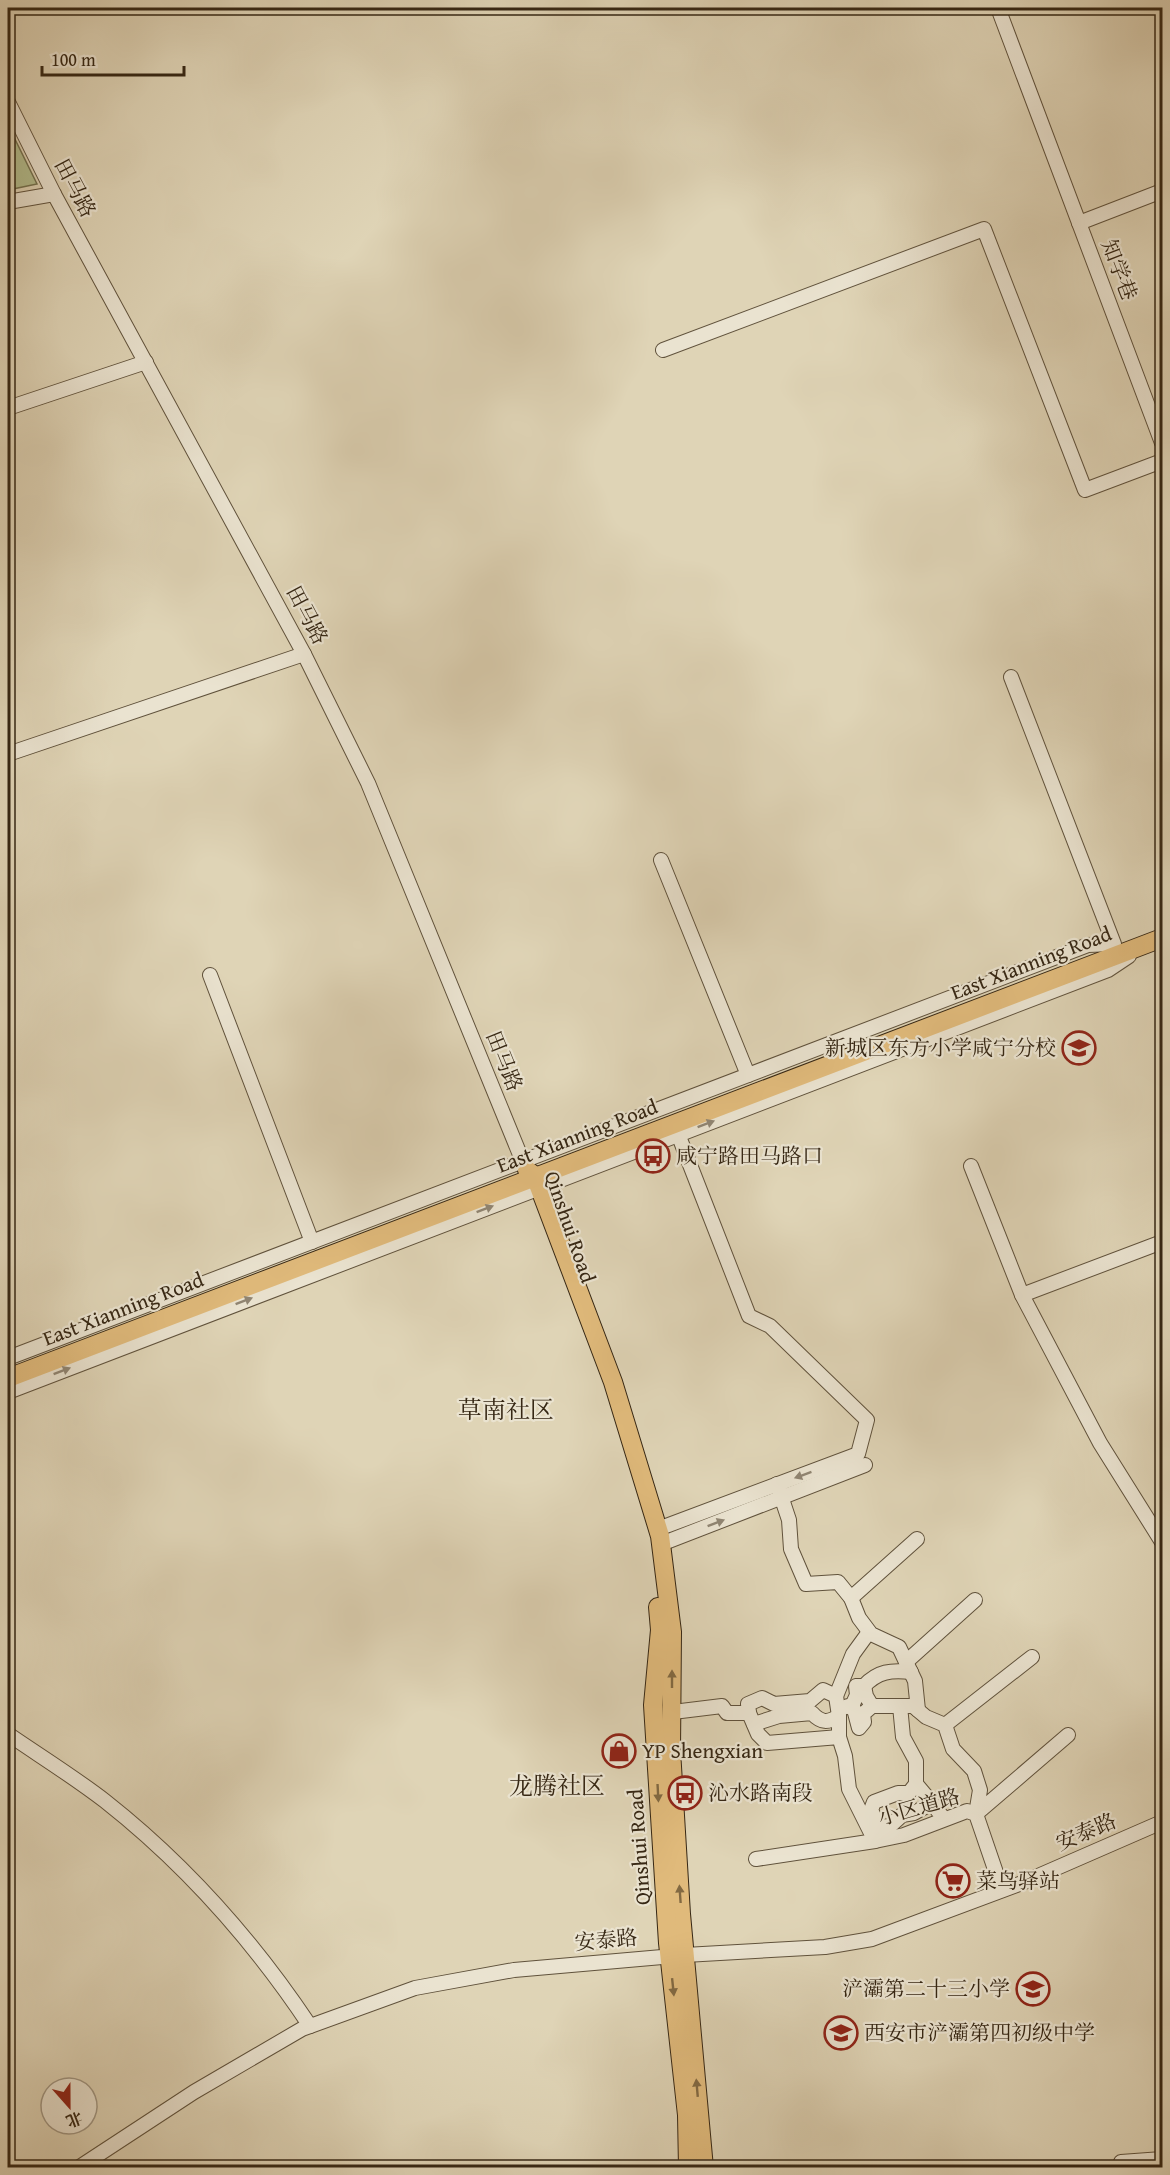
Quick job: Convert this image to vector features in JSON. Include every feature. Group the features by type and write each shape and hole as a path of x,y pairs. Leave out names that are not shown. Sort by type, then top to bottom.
{"main road":[{"name":"East Xianning Road","path":"8,1378 530,1177 1162,925"},
{"name":"East Xianning Road","path":"8,1365 530,1177 1156,940"},
{"name":"Qinshui Road","path":"530,1177 613,1382 659,1536 672,1632 673,1712 670,1739 677,1955 688,2168"},
{"name":"Qinshui Road","path":"530,1177 604,1384 652,1541 660,1630 653,1705 677,1955 704,2168"},
{"path":"425,1218 456,1220"}],"street":[{"name":"知学巷","path":"999,8 1162,443"},
{"name":"田马路","path":"8,102 54,194 304,654 368,783 530,1177"},
{"path":"1079,223 1162,191"},
{"path":"8,202 54,194"},
{"path":"663,350 984,229 1085,490 1162,461"},
{"path":"8,408 146,362"},
{"path":"8,754 304,654"},
{"path":"8,1392 456,1220 530,1177 748,1075 1088,945 1114,944 1011,677"},
{"path":"661,860 748,1075"},
{"path":"8,1358 312,1242 678,1134 1108,970 1156,940"},
{"path":"210,975 312,1242"},
{"path":"659,1536 861,1460 867,1420 770,1326 749,1316 678,1134"},
{"path":"970,1166 1022,1295 1100,1443 1162,1542"},
{"path":"1022,1295 1162,1242"},
{"path":"779,1491 789,1520 791,1549 806,1584 838,1582 851,1598 859,1618 869,1632 899,1647 915,1681 918,1710"},
{"path":"851,1598 916,1539"},
{"path":"811,1707 818,1720 825,1722 857,1695 856,1686 864,1686 874,1675 908,1667 975,1600"},
{"path":"842,1707 853,1654 869,1632"},
{"path":"945,1725 1032,1657"},
{"path":"864,1686 872,1706"},
{"path":"673,1712 722,1706 728,1713 751,1719 779,1716 811,1707 823,1690 842,1707 854,1709 859,1728 864,1722 863,1714 872,1706 913,1706 926,1717 945,1725 953,1749 974,1771 980,1790 976,1814"},
{"path":"811,1707 774,1704 762,1698 748,1704 751,1719 758,1734 767,1743 839,1737"},
{"path":"900,1706 903,1737 916,1761 916,1784 909,1793 898,1793 874,1802 871,1810 879,1827 891,1826 902,1815 914,1813 932,1803"},
{"name":"小区道路","path":"842,1707 839,1737 849,1789 875,1841 904,1835 967,1811 976,1814 1002,1890"},
{"path":"8,1734 105,1802 183,1870 229,1920 286,1990 310,2026"},
{"path":"976,1814 1068,1735"},
{"path":"916,1784 944,1819"},
{"name":"安泰路","path":"78,2168 194,2092 310,2026 415,1988 514,1970 677,1955 825,1947 872,1939 1002,1890 1162,1822"},
{"path":"756,1859 875,1841"},
{"path":"1121,2162 1162,2159"}],"green space":[{"path":"8,125 37,184 8,190"}],"place":[{"name":"新城区东方小学咸宁分校","path":"1079,1048"},
{"name":"咸宁路田马路口","path":"653,1156"},
{"name":"YP Shengxian","path":"619,1751"},
{"name":"沁水路南段","path":"685,1793"},
{"name":"菜鸟驿站","path":"953,1881"},
{"name":"浐灞第二十三小学","path":"1033,1989"},
{"name":"西安市浐灞第四初级中学","path":"841,2033"}],"district":[{"name":"草南社区","path":"506,1410"},
{"name":"龙腾社区","path":"557,1786"}]}
